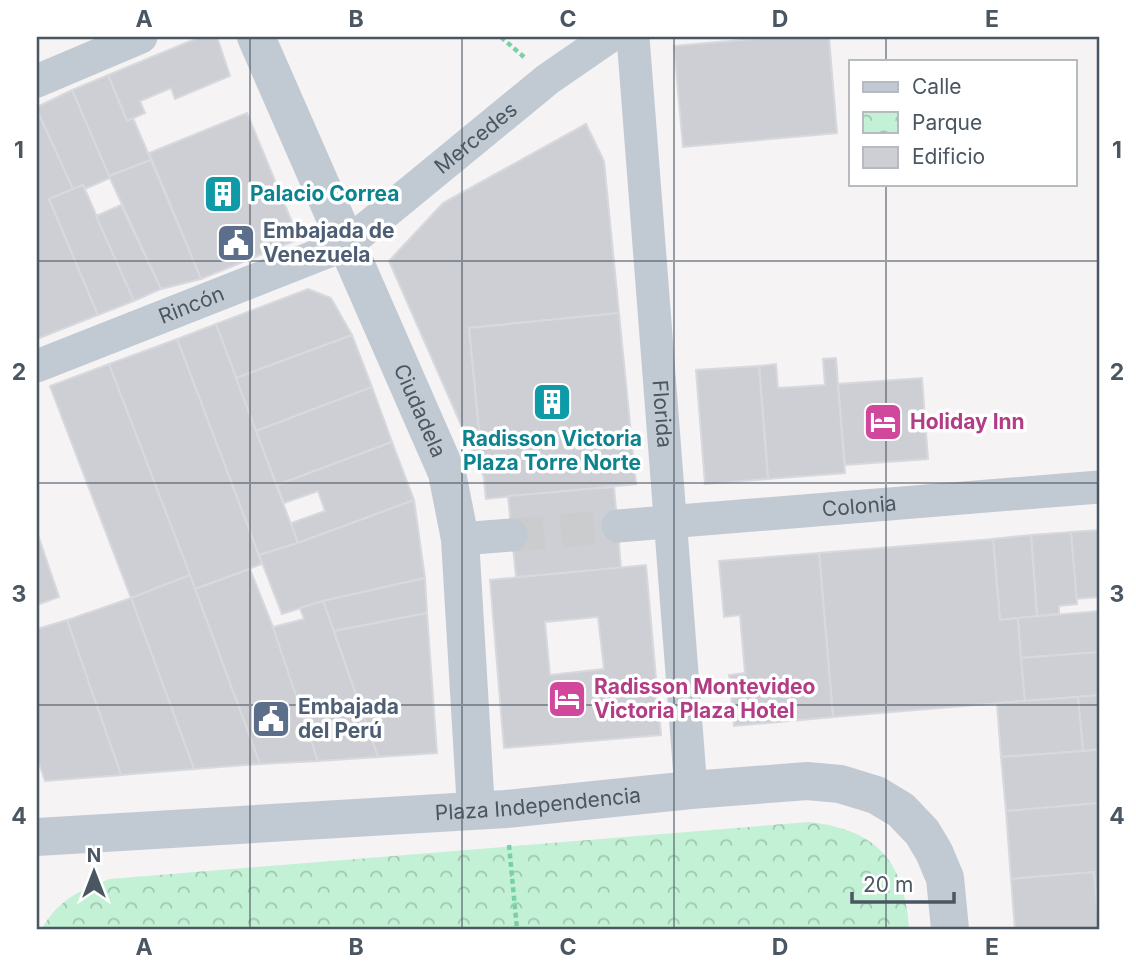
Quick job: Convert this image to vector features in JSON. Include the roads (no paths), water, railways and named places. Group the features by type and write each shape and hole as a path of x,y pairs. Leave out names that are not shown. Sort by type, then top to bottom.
{"street":[{"path":"37,81 142,37"},
{"name":"Ciudadela","path":"256,37 447,473 460,539 477,810"},
{"name":"Mercedes","path":"347,244 548,79 609,37"},
{"name":"Florida","path":"633,37 691,790"},
{"name":"Rincón","path":"37,366 347,244"},
{"name":"Colonia","path":"618,526 1099,487"},
{"path":"460,539 511,535"},
{"name":"Plaza Independencia","path":"37,837 477,810 807,781 840,784 876,795 901,810 922,832 946,878 950,929"}],"tunnel":[{"path":"511,535 618,526"}],"place":[{"name":"Palacio Correa","path":"223,194"},
{"name":"Embajada de Venezuela","path":"236,243"},
{"name":"Radisson Victoria Plaza Torre Norte","path":"552,402"},
{"name":"Holiday Inn","path":"883,422"},
{"name":"Radisson Montevideo Victoria Plaza Hotel","path":"567,699"},
{"name":"Embajada del Perú","path":"271,719"}]}
